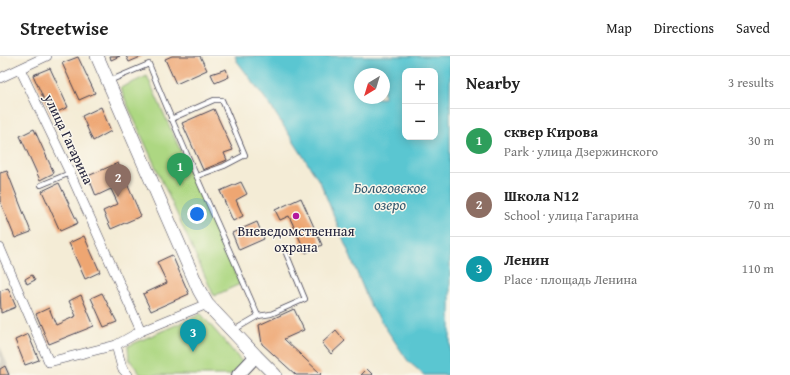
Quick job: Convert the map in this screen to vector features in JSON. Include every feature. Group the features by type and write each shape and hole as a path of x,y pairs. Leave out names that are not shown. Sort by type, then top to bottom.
{"main road":[{"path":"97,56 199,290 207,304 275,375"}],"street":[{"path":"0,78 47,56"},
{"name":"улица Гагарина","path":"20,69 70,173 141,330"},
{"path":"0,248 49,362 116,345 141,330 207,304"},
{"path":"116,345 122,368 128,375"},
{"path":"238,375 256,356"}],"lane":[{"path":"108,81 148,64 258,316"},
{"path":"171,119 214,100 222,100 245,155 224,166 197,176"},
{"path":"42,185 70,173"},
{"path":"233,331 258,316 271,314 305,299 286,253"}],"shaded area":[{"path":"0,346 12,375 0,375"}],"green space":[{"path":"147,76 240,284 214,296 120,88"},
{"path":"201,314 243,363 231,375 141,375 129,359 128,346"}],"water":[{"name":"Бологовское озеро","path":"235,56 450,56 450,375 424,375 408,361 370,305 321,184 270,105 237,61"}],"building":[{"path":"110,56 120,56 111,60"},
{"path":"126,56 143,56 129,62"},
{"path":"172,56 200,56 207,70 176,84 165,59"},
{"path":"78,57 95,93 79,100 62,63"},
{"path":"50,68 68,107 51,115 33,75"},
{"path":"226,69 229,77 215,83 211,74"},
{"path":"101,107 111,131 93,141 82,116"},
{"path":"214,109 233,150 224,153 227,160 203,170 182,123"},
{"path":"34,129 54,173 40,180 20,136"},
{"path":"118,163 141,216 111,229 103,211 118,204 111,189 96,196 88,176"},
{"path":"7,171 31,232 15,238 0,201 0,173"},
{"path":"241,182 247,194 236,200 243,216 233,221 220,191"},
{"path":"59,183 78,223 60,231 42,191"},
{"path":"301,198 322,245 306,253 289,216 280,220 275,210"},
{"path":"257,222 264,239 239,250 232,233"},
{"path":"84,236 100,272 85,279 69,243"},
{"path":"172,255 189,294 151,311 143,294 167,283 157,262"},
{"path":"32,275 35,280 27,284 25,279"},
{"path":"8,288 16,307 1,313 0,291"},
{"path":"102,293 117,322 104,327 91,298"},
{"path":"81,295 94,326 49,344 36,314 49,308 56,325 76,316 69,301"},
{"path":"294,309 304,330 284,339 321,374 320,375 296,375 262,344 259,325"},
{"path":"336,330 345,341 331,354 322,343"},
{"path":"28,334 39,360 25,365 15,340"},
{"path":"5,366 9,375 0,375 0,369"},
{"path":"367,369 373,375 361,375"}],"place":[{"name":"сквер Кирова","path":"180,186"},
{"name":"Школа N12","path":"118,197"},
{"name":"Вневедомственная охрана","path":"296,216"},
{"name":"Ленин","path":"193,352"}]}
